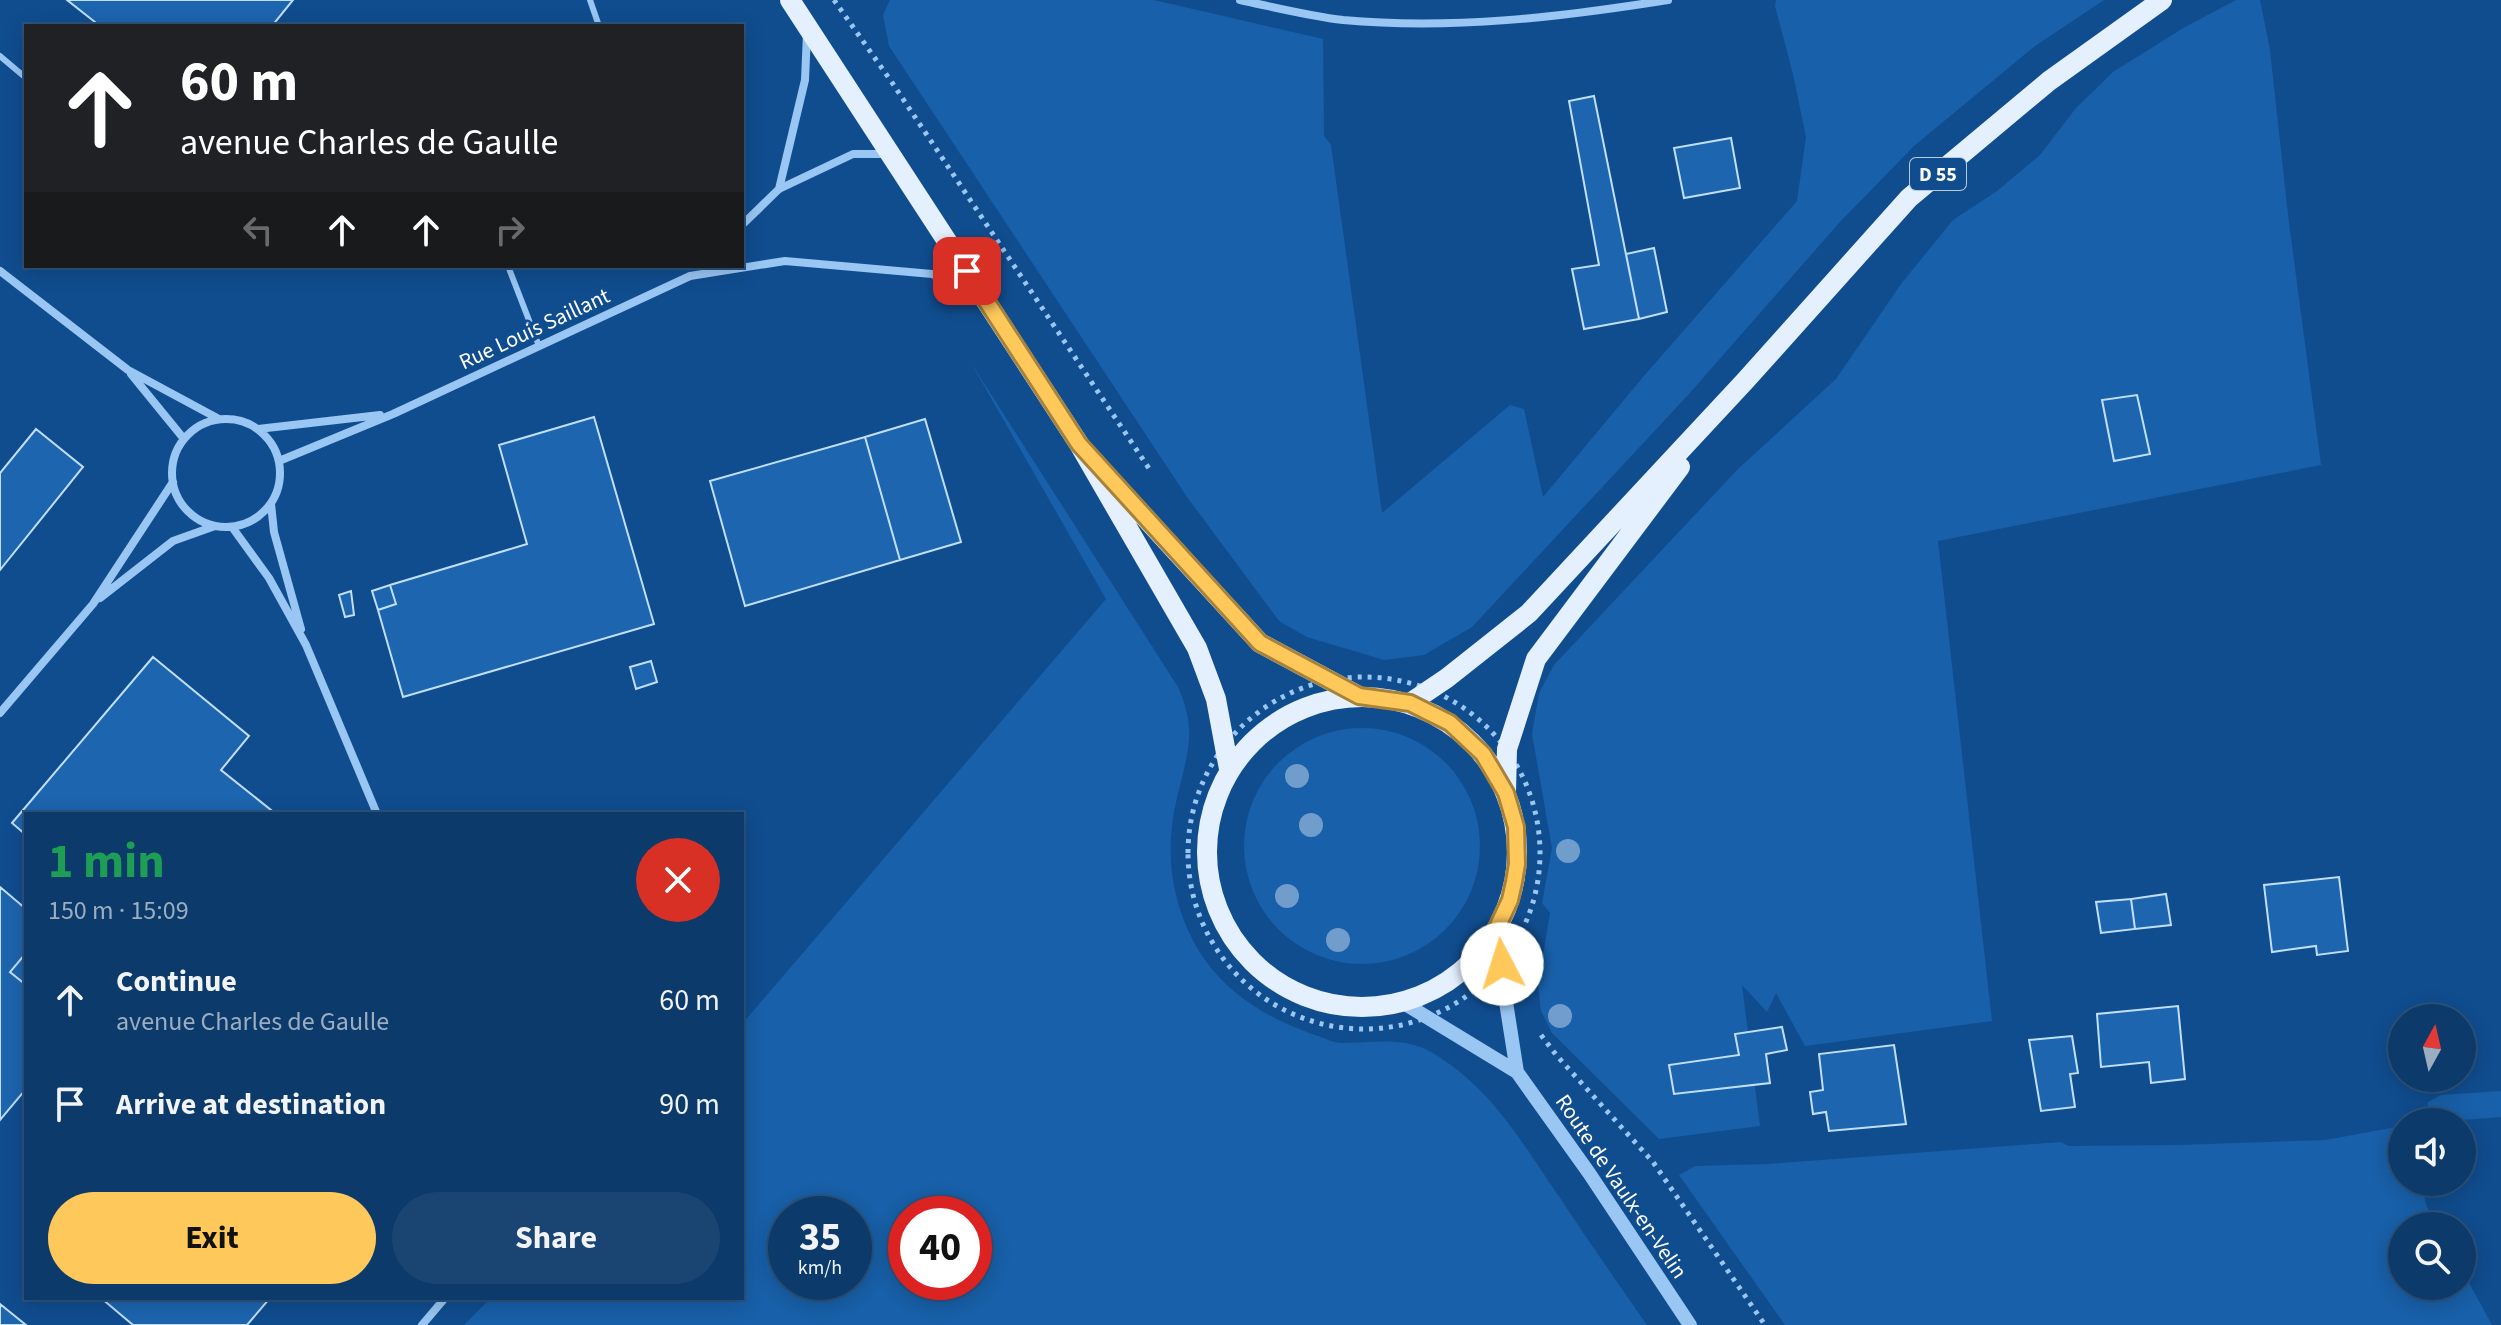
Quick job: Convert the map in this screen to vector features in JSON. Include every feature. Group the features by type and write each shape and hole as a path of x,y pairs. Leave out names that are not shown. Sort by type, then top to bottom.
{"main road":[{"path":"790,0 1079,444 1197,648 1216,699 1229,769"},
{"name":"D 55","path":"1410,703 1529,613 1745,381 1909,198 2049,81 2162,0"},
{"name":"D 55","path":"1506,793 1507,749 1536,659 1745,381"},
{"path":"1079,444 1260,643 1359,696"},
{"path":"1359,696 1410,703 1450,723 1483,754 1506,793 1516,827 1517,864 1510,900 1495,932 1470,963 1438,987 1402,1002 1348,1007 1297,993 1253,964 1222,921 1207,871 1209,818 1229,769 1263,730 1308,705 1359,696"}],"street":[{"path":"1240,0 1341,20 1457,22 1569,15 1668,0"},
{"path":"779,189 805,80 807,25"},
{"path":"744,223 779,189 853,154 891,153"},
{"name":"Rue Louis Saillant","path":"744,267 785,261 932,274 982,294"},
{"name":"Rue Louis Saillant","path":"690,276 697,268"},
{"name":"Rue Louis Saillant","path":"279,461 393,414 690,276 741,268"},
{"path":"0,271 128,370 219,420"},
{"path":"128,370 184,439"},
{"name":"Rue Louis Saillant","path":"258,429 393,414"},
{"path":"233,419 258,429 275,448 279,461 278,491 271,504 260,516 232,527 215,526 199,520 178,497 173,482 172,467 184,439 195,429 219,420 233,419"},
{"path":"0,713 93,604 173,482"},
{"path":"271,504 274,532 306,645"},
{"path":"93,604 173,541 215,526"},
{"path":"232,527 269,578 306,645 376,812"},
{"name":"Route de Vaulx-en-Velin","path":"1495,932 1517,1072"},
{"name":"Route de Vaulx-en-Velin","path":"1402,1002 1517,1072 1589,1173 1690,1325"},
{"path":"422,1325 443,1300"}],"lane":[{"path":"590,0 598,24"},
{"path":"0,56 24,76"},
{"path":"509,268 539,346"}],"path":[{"path":"834,0 1158,483"},
{"path":"1353,670 1367,676"},
{"path":"1367,676 1400,680 1431,689 1486,724 1507,749 1530,790 1540,834 1539,881 1526,926 1502,964 1468,996 1427,1019 1367,1030 1306,1020 1253,991 1212,945 1190,888 1188,828 1207,770 1225,743 1271,703 1327,680 1367,676"},
{"path":"1205,754 1207,770"},
{"path":"1526,926 1527,936"},
{"name":"Route de Vaulx-en-Velin","path":"1533,1023 1557,1056 1653,1162 1765,1325"}],"shaded area":[{"path":"890,0 1154,0 1323,39 1324,136 1331,145 1382,513 1510,405 1524,409 1543,497 1797,201 1806,137 1776,0 2104,0 2035,46 1914,146 1839,223 1688,395 1472,627 1424,655 1384,660 1307,637 1279,621 1187,497 889,46 883,15"},
{"path":"2236,0 2260,0 2270,50 2321,465 1938,541 1992,1021 1805,1046 1776,993 1767,1012 1742,985 1760,1126 1659,1139 1552,1033 1541,1011 1538,986 1550,913 1542,903 1552,848 1532,734 1539,693 1554,665 1737,470 1836,379 1901,284 1953,220 1997,191 2040,155 2076,108 2113,72 2185,27"},
{"path":"971,363 1178,687 1188,717 1189,742 1173,819 1173,882 1185,922 1205,960 1241,997 1286,1024 1339,1043 1387,1042 1421,1047 1471,1081 1517,1135 1647,1325 464,1325 489,1300 744,1300 744,1022 1106,599"},
{"path":"1362,728 1385,730 1407,737 1446,762 1471,801 1478,823 1478,869 1471,891 1446,930 1407,955 1385,962 1362,964 1339,962 1317,955 1278,930 1253,891 1246,869 1244,846 1246,823 1253,801 1278,762 1317,737 1339,730"},
{"path":"2501,1091 2501,1117 2476,1119 2476,1108 2428,1108 2428,1102 2441,1095"},
{"path":"2388,1129 2388,1196 2424,1196 2430,1212 2388,1212 2388,1300 2476,1300 2476,1296 2492,1325 1785,1325 1679,1175 1695,1166 1768,1164 2061,1142 2068,1146 2325,1140"}],"building":[{"path":"67,0 293,0 274,24 97,24"},
{"path":"1594,96 1639,319 1584,329 1572,269 1599,265 1569,101"},
{"path":"1731,138 1740,188 1684,198 1674,148"},
{"path":"1654,248 1667,312 1639,319 1626,254"},
{"path":"2137,395 2150,454 2114,461 2102,400"},
{"path":"594,417 654,624 403,697 378,610 396,604 390,585 527,544 499,445"},
{"path":"925,419 961,542 900,560 865,437"},
{"path":"36,429 83,467 0,570 0,473"},
{"path":"865,437 900,560 745,606 710,481"},
{"path":"390,585 396,604 378,610 372,591"},
{"path":"351,591 354,615 345,617 339,595"},
{"path":"153,657 249,736 221,770 274,812 24,812 24,833 12,823"},
{"path":"651,661 657,682 636,689 630,667"},
{"path":"2339,877 2348,951 2317,955 2316,946 2272,952 2264,885"},
{"path":"0,887 24,907 24,955 10,972 24,983 24,1091 0,1120"},
{"path":"2166,894 2171,925 2135,929 2131,899"},
{"path":"2131,899 2135,929 2101,933 2096,902"},
{"path":"24,955 24,983 10,972"},
{"path":"2178,1006 2185,1079 2151,1083 2149,1062 2101,1067 2097,1014"},
{"path":"1782,1027 1787,1050 1766,1054 1770,1083 1674,1094 1669,1065 1739,1055 1735,1034"},
{"path":"2072,1036 2078,1073 2070,1074 2075,1107 2041,1111 2029,1040"},
{"path":"1894,1045 1906,1124 1829,1131 1826,1112 1813,1114 1810,1092 1823,1090 1819,1054"},
{"path":"103,1300 268,1300 247,1325 133,1325"},
{"path":"0,1304 26,1325 0,1325"}],"route":[{"path":"967,271 1079,444 1260,643 1359,696 1410,703 1450,723 1483,754 1506,793 1516,827 1514,882 1510,900 1495,932 1502,964"}]}
